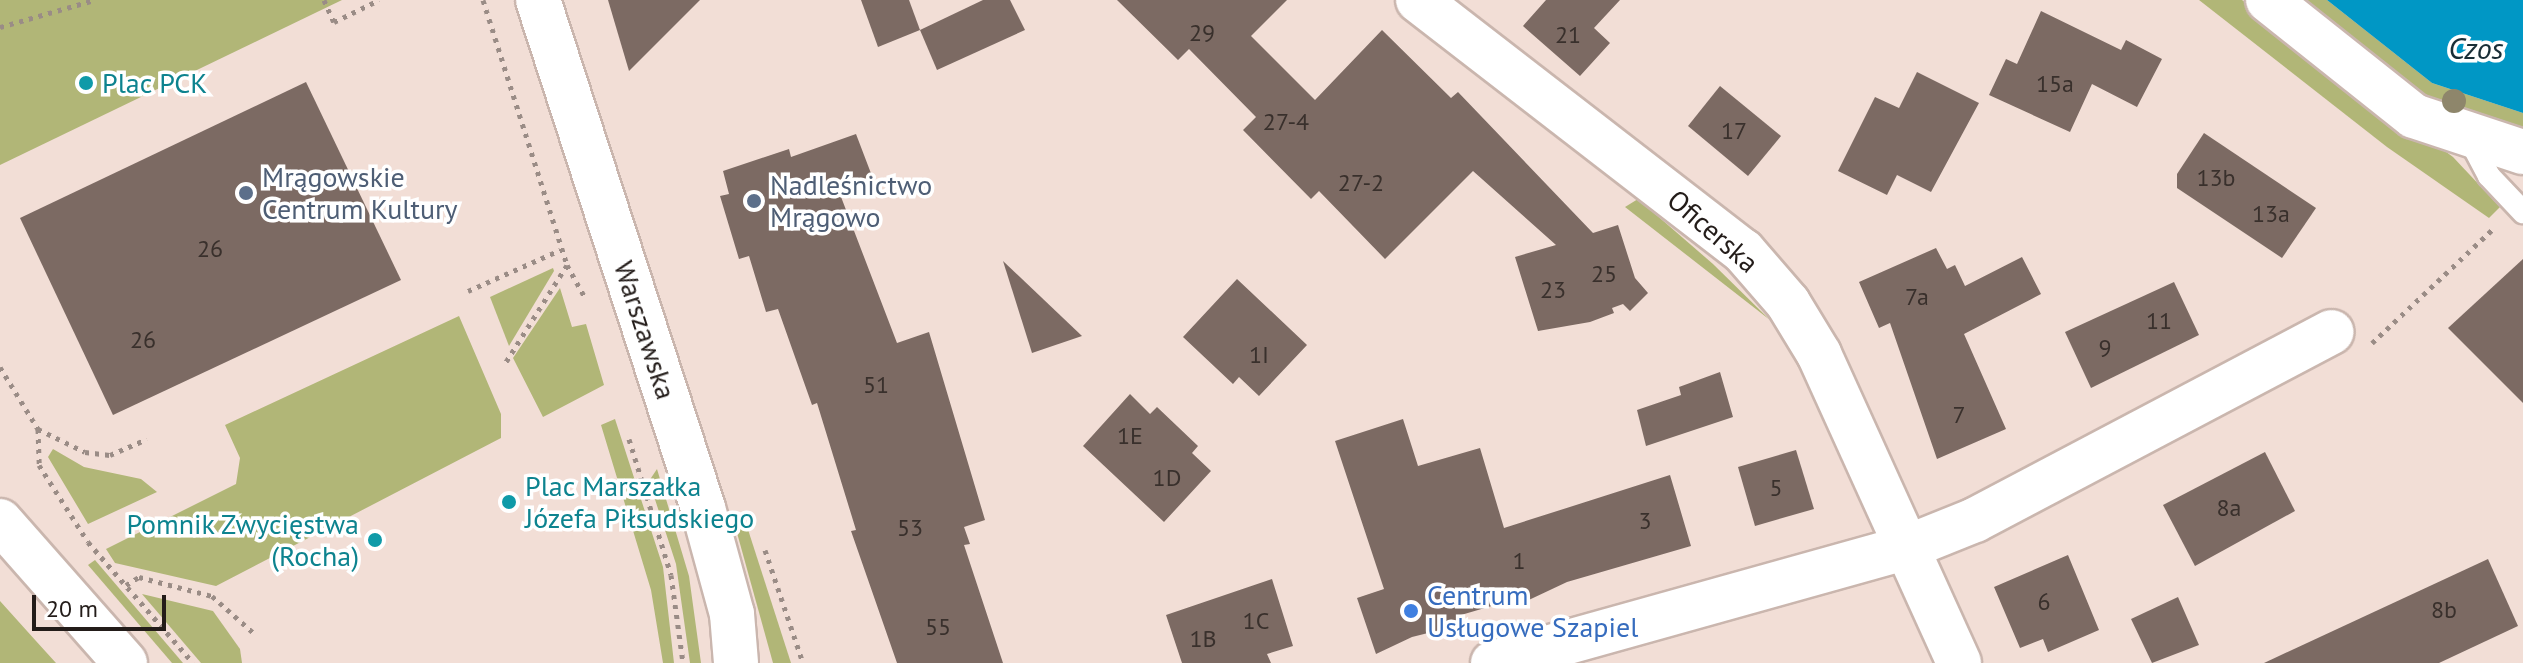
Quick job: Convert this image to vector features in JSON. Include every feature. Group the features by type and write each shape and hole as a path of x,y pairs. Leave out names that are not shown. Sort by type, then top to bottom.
{"street":[{"name":"Warszawska","path":"538,0 703,508 732,614 736,663"},
{"name":"Oficerska","path":"1418,0 1743,251 1788,303 1819,354 1959,663"},
{"path":"2268,0 2414,116 2469,138 2523,152"},
{"path":"1493,663 1908,547 1975,520 2331,332"},
{"path":"0,521 125,663"}],"lane":[{"path":"2469,138 2489,176 2520,209"}],"path":[{"path":"0,27 94,0"},
{"path":"324,0 334,22 379,0"},
{"path":"483,0 560,250 588,304"},
{"path":"2331,332 2367,345 2382,338 2520,209"},
{"path":"468,291 560,250"},
{"path":"504,365 567,265"},
{"path":"0,367 38,429 39,465 88,542 193,663"},
{"path":"38,429 85,452 110,455 147,439"},
{"path":"628,435 671,575 683,663"},
{"path":"126,585 139,577 212,596 256,635"}],"green space":[{"name":"Plac PCK","path":"0,0 342,0 0,165"},
{"path":"2199,0 2242,0 2453,157 2500,207 2489,218 2387,147"},
{"path":"2302,0 2327,0 2432,83 2523,113 2523,133 2430,103"},
{"path":"1638,199 1713,264 1770,320 1625,207"},
{"path":"553,268 554,271 509,346 490,297"},
{"path":"560,288 572,327 586,324 604,385 543,417 513,358"},
{"path":"459,316 501,414 501,438 216,586 115,563 106,549 236,484 240,458 225,425"},
{"path":"615,419 663,567 674,663 663,663 651,590 601,425"},
{"path":"53,449 84,467 141,479 157,492 88,524 48,457"},
{"path":"657,469 689,576 701,663 690,663 676,564 649,481"},
{"path":"743,514 791,663 773,663 734,522"},
{"path":"95,560 183,663 172,663 88,565"},
{"path":"142,594 213,611 240,649 242,663 201,663"},
{"path":"0,601 36,641 56,663 0,663"}],"water":[{"name":"Czos","path":"2327,0 2523,0 2523,113 2432,83"}],"building":[{"path":"608,0 700,0 629,71"},
{"path":"861,0 909,0 920,30 878,47"},
{"path":"983,0 1010,0 1025,30 937,70 920,30"},
{"path":"1117,0 1287,0 1251,36 1315,100 1382,30 1451,98 1458,92 1593,233 1618,225 1635,278 1648,293 1630,311 1623,304 1612,308 1614,313 1590,322 1538,331 1515,257 1556,245 1473,171 1385,259 1319,191 1311,199 1243,130 1256,117 1189,49 1178,60"},
{"path":"1546,0 1620,0 1594,28 1610,43 1580,76 1523,26"},
{"path":"2041,11 2121,50 2126,40 2162,59 2137,107 2092,84 2070,132 1989,95 2006,59 2017,64"},
{"path":"1917,72 1979,103 1931,192 1897,175 1887,195 1838,171 1875,97 1899,108"},
{"path":"306,82 401,280 113,415 20,218"},
{"path":"1720,86 1781,136 1748,176 1688,126"},
{"path":"2204,133 2316,208 2282,258 2177,188 2177,174"},
{"path":"856,134 872,176 838,189 897,343 929,332 985,520 964,527 970,544 964,545 1003,663 897,663 851,531 856,530 817,403 812,405 778,309 766,312 749,256 739,259 720,196 729,194 723,171 789,149 791,157"},
{"path":"1936,248 1947,269 1955,265 1965,286 2022,257 2041,294 1964,334 2006,429 1937,459 1890,323 1879,328 1859,282"},
{"path":"2523,259 2523,403 2448,328"},
{"path":"1003,261 1082,336 1032,353"},
{"path":"1237,279 1307,345 1259,396 1239,377 1233,384 1183,337"},
{"path":"2174,282 2199,335 2091,388 2065,332"},
{"path":"1720,372 1733,417 1646,446 1637,410 1681,395 1679,387"},
{"path":"1130,394 1150,414 1157,407 1177,426 1198,446 1192,453 1211,471 1164,522 1083,446"},
{"path":"1403,419 1418,466 1480,448 1504,528 1670,475 1691,546 1567,582 1518,605 1512,600 1461,615 1464,624 1412,637 1376,654 1357,598 1384,589 1335,441"},
{"path":"1796,450 1814,509 1755,526 1738,467"},
{"path":"2265,452 2295,511 2195,566 2163,505"},
{"path":"2068,555 2099,630 2048,652 2043,639 2020,648 1994,587"},
{"path":"2488,559 2518,626 2439,663 2264,663"},
{"path":"1272,579 1293,646 1267,654 1271,663 1182,663 1166,615"},
{"path":"2178,597 2199,645 2152,663 2131,619"}],"place":[{"name":"Plac PCK","path":"86,83"},
{"name":"Mrągowskie Centrum Kultury","path":"246,193"},
{"name":"Nadleśnictwo Mrągowo","path":"754,201"},
{"name":"Plac Marszałka Józefa Piłsudskiego","path":"509,502"},
{"name":"Pomnik Zwycięstwa (Rocha)","path":"375,540"},
{"name":"Centrum Usługowe Szapiel","path":"1411,611"}]}
